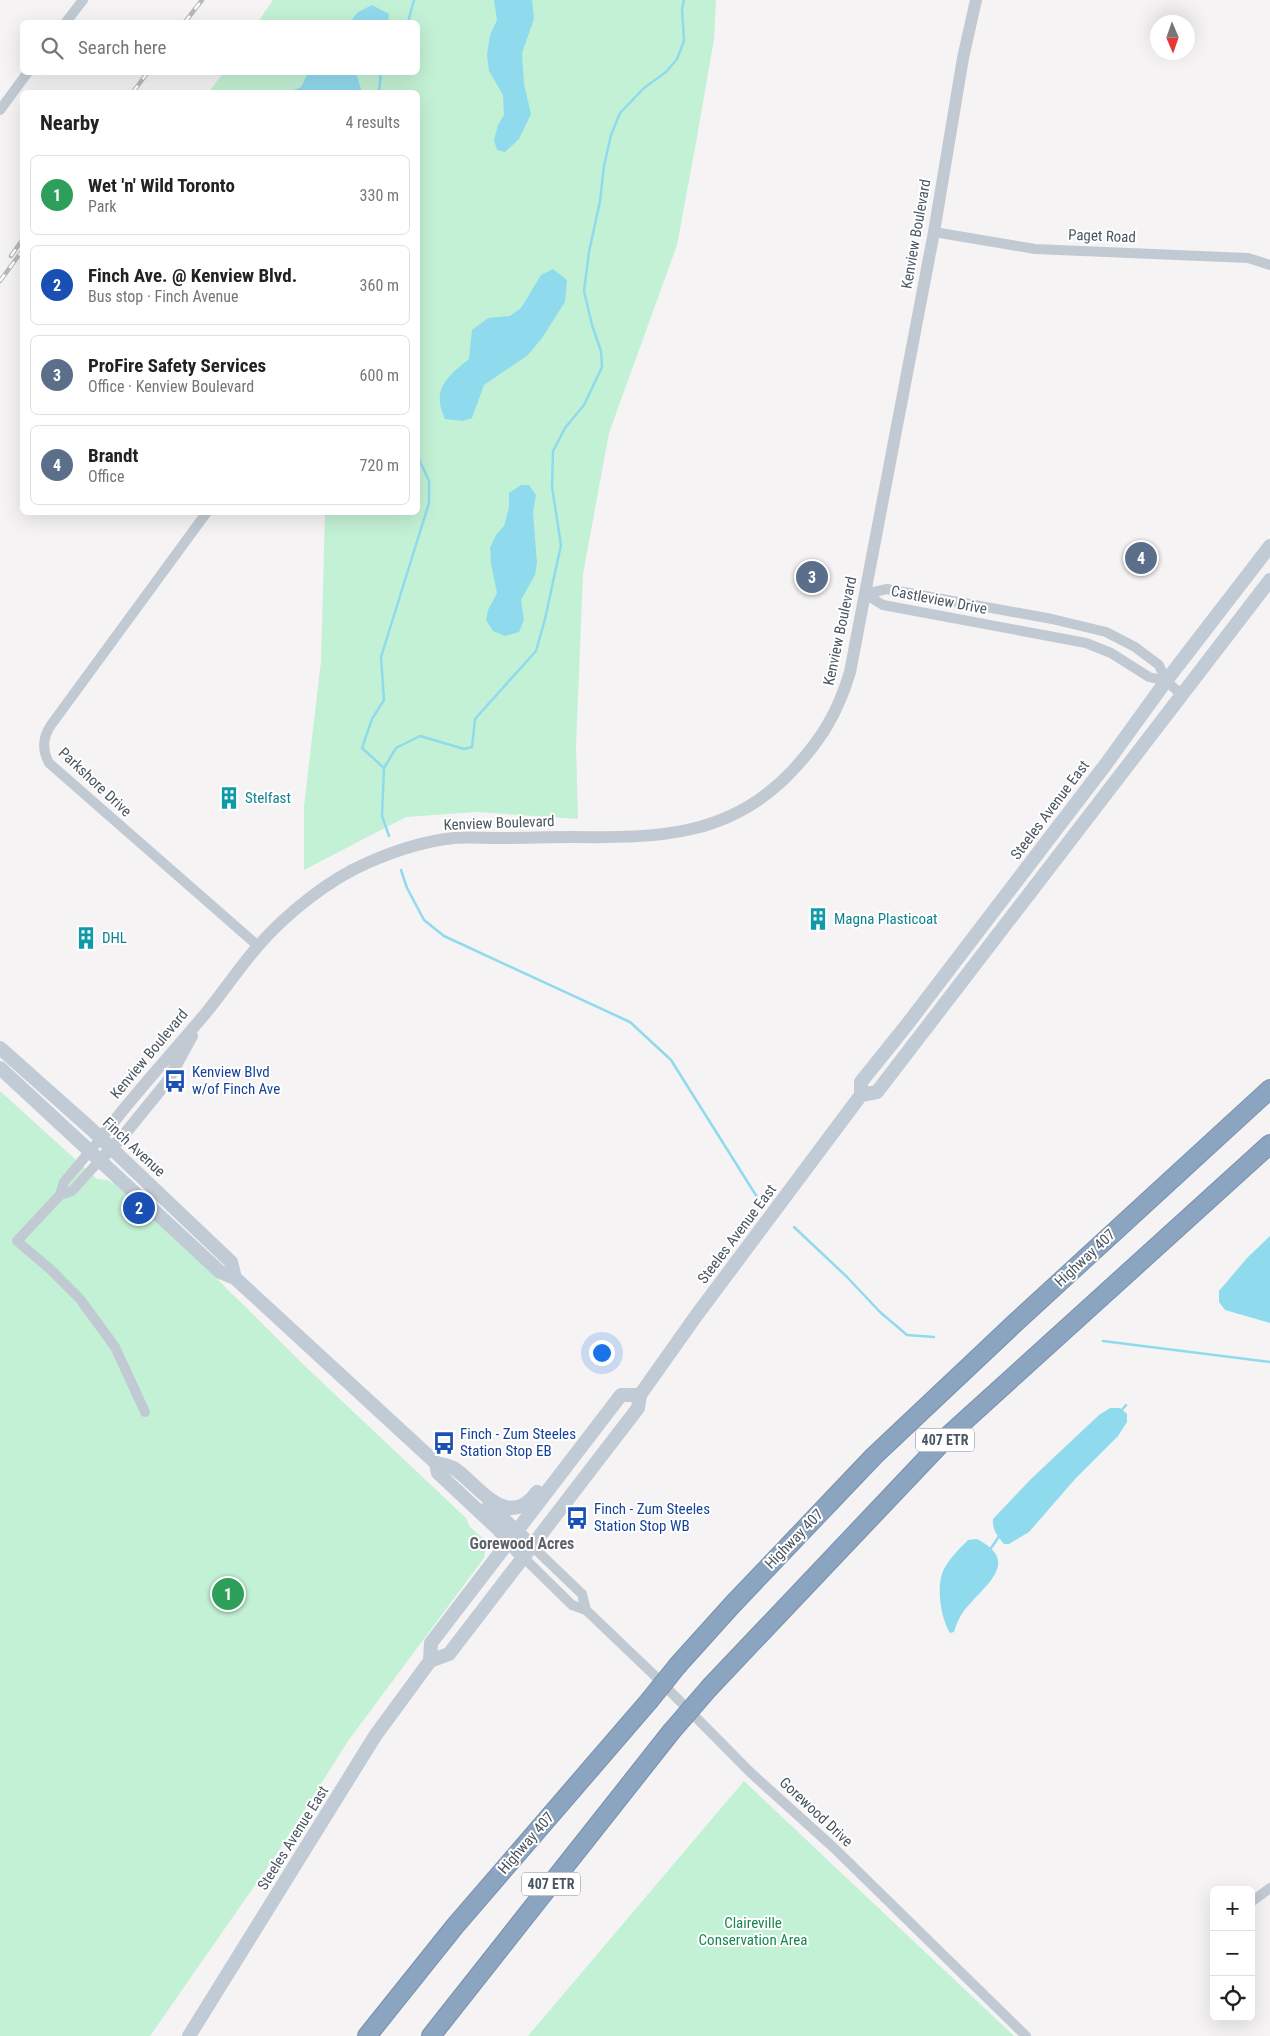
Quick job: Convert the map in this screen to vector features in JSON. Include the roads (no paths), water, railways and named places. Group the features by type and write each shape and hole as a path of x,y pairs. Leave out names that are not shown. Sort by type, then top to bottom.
{"highway":[{"name":"Highway 407","path":"367,2036 455,1926 678,1665 874,1456 1015,1323 1270,1090"},
{"name":"407 ETR","path":"431,2036 671,1732 710,1687 949,1435 1270,1144"}],"main road":[{"name":"Steeles Avenue East","path":"430,1661 449,1654 638,1408 640,1394 861,1095 861,1082 906,1026 1270,546"},
{"name":"Steeles Avenue East","path":"861,1095 877,1092 1270,580"},
{"name":"Finch Avenue","path":"0,1048 101,1138 231,1262 235,1278"},
{"name":"Finch Avenue","path":"0,1068 220,1272 235,1278 441,1464 528,1552"},
{"name":"Steeles Avenue East","path":"188,2036 375,1736 430,1661 432,1643 621,1395 640,1394"},
{"path":"441,1464 454,1468 496,1505 509,1507 524,1505 529,1502 550,1476 564,1470"}],"street":[{"path":"68,20 83,0"},
{"name":"Kenview Boulevard","path":"101,1138 154,1072 204,1015 258,946 285,919 332,881 367,863 407,848 454,838 619,838 681,832 711,824 739,812 769,793 812,750 831,721 842,698 850,672 934,232 963,58 976,0"},
{"path":"0,110 26,75"},
{"name":"Paget Road","path":"934,232 1035,249 1248,258 1270,265"},
{"name":"Parkshore Drive","path":"205,515 51,725 45,735 44,754 49,763 258,946"},
{"name":"Castleview Drive","path":"866,594 887,589 1052,619 1106,632 1135,647 1159,665 1166,681 1181,694"},
{"name":"Castleview Drive","path":"866,594 883,605 1086,642 1111,653 1149,677 1166,681"},
{"path":"1049,636 1052,619"},
{"name":"Kenview Boulevard","path":"95,1156 112,1149 166,1082 204,1015"},
{"path":"101,1138 95,1156 64,1182 60,1195 17,1241 50,1269 80,1299 116,1347 145,1412"},
{"name":"Gorewood Drive","path":"528,1552 572,1605 586,1610 653,1674 751,1773 833,1847 1026,2036"},
{"name":"Gorewood Drive","path":"528,1552 582,1594 586,1610"},
{"path":"1255,1899 1270,1888"}],"water":[{"path":"494,0 532,0 534,19 522,53 524,84 531,114 519,139 505,152 497,150 494,140 498,125 504,115 503,95 489,71 487,55 490,35 497,20"},
{"path":"372,5 389,14 388,20 352,20 358,12"},
{"path":"307,75 357,75 361,89 294,90 301,87"},
{"path":"553,269 567,280 565,302 542,338 528,355 484,385 472,418 463,421 445,419 441,409 441,392 448,378 469,359 472,330 488,318 510,316 521,308 541,275"},
{"path":"521,485 529,485 536,495 533,513 537,563 535,575 521,600 524,620 519,632 505,636 493,631 486,620 488,610 497,593 490,548 496,535 504,526 509,507 509,493"},
{"path":"1270,1236 1270,1323 1225,1310 1219,1302 1219,1291 1247,1258"},
{"path":"1110,1408 1120,1408 1127,1414 1127,1422 1118,1436 1076,1478 1029,1532 1009,1544 1004,1544 994,1529 993,1519 1031,1479 1099,1415"},
{"path":"977,1539 990,1547 996,1555 998,1563 996,1572 985,1588 964,1611 954,1632 950,1633 944,1620 940,1603 940,1585 943,1571 951,1558 968,1540"}],"waterway":[{"path":"409,20 414,0"},
{"path":"389,836 382,816 384,768 396,748 420,736 464,749 472,747 475,719 536,651 561,545 552,487 553,451 565,428 584,405 602,367 601,351 592,325 584,291 589,252 611,135 620,113 644,88 666,72 677,59 684,41 682,9 684,0"},
{"path":"379,90 381,75"},
{"path":"384,768 362,748 372,719 384,700 381,657 429,503 429,481 420,461"},
{"path":"401,870 407,888 424,920 444,936 630,1022 671,1060 757,1197"},
{"path":"794,1227 847,1277 880,1312 907,1335 934,1337"},
{"path":"1103,1341 1270,1362"},
{"path":"1121,1411 1126,1405"},
{"path":"989,1551 1000,1535"}],"railway":[{"path":"187,20 202,0"},
{"path":"134,90 146,75"},
{"path":"11,256 20,243"},
{"path":"0,281 20,254"}],"place":[{"name":"Brandt","path":"1141,558"},
{"name":"ProFire Safety Services","path":"812,577"},
{"name":"Stelfast","path":"229,798"},
{"name":"Magna Plasticoat","path":"818,919"},
{"name":"DHL","path":"86,938"},
{"name":"Kenview Blvd w/of Finch Ave","path":"175,1081"},
{"name":"Finch Ave. @ Kenview Blvd.","path":"139,1208"},
{"name":"Finch - Zum Steeles Station Stop EB","path":"444,1443"},
{"name":"Finch - Zum Steeles Station Stop WB","path":"577,1518"},
{"name":"Wet 'n' Wild Toronto","path":"228,1594"}],"district":[{"name":"Gorewood Acres","path":"522,1543"}],"park label":[{"name":"Claireville Conservation Area","path":"753,1932"}]}
